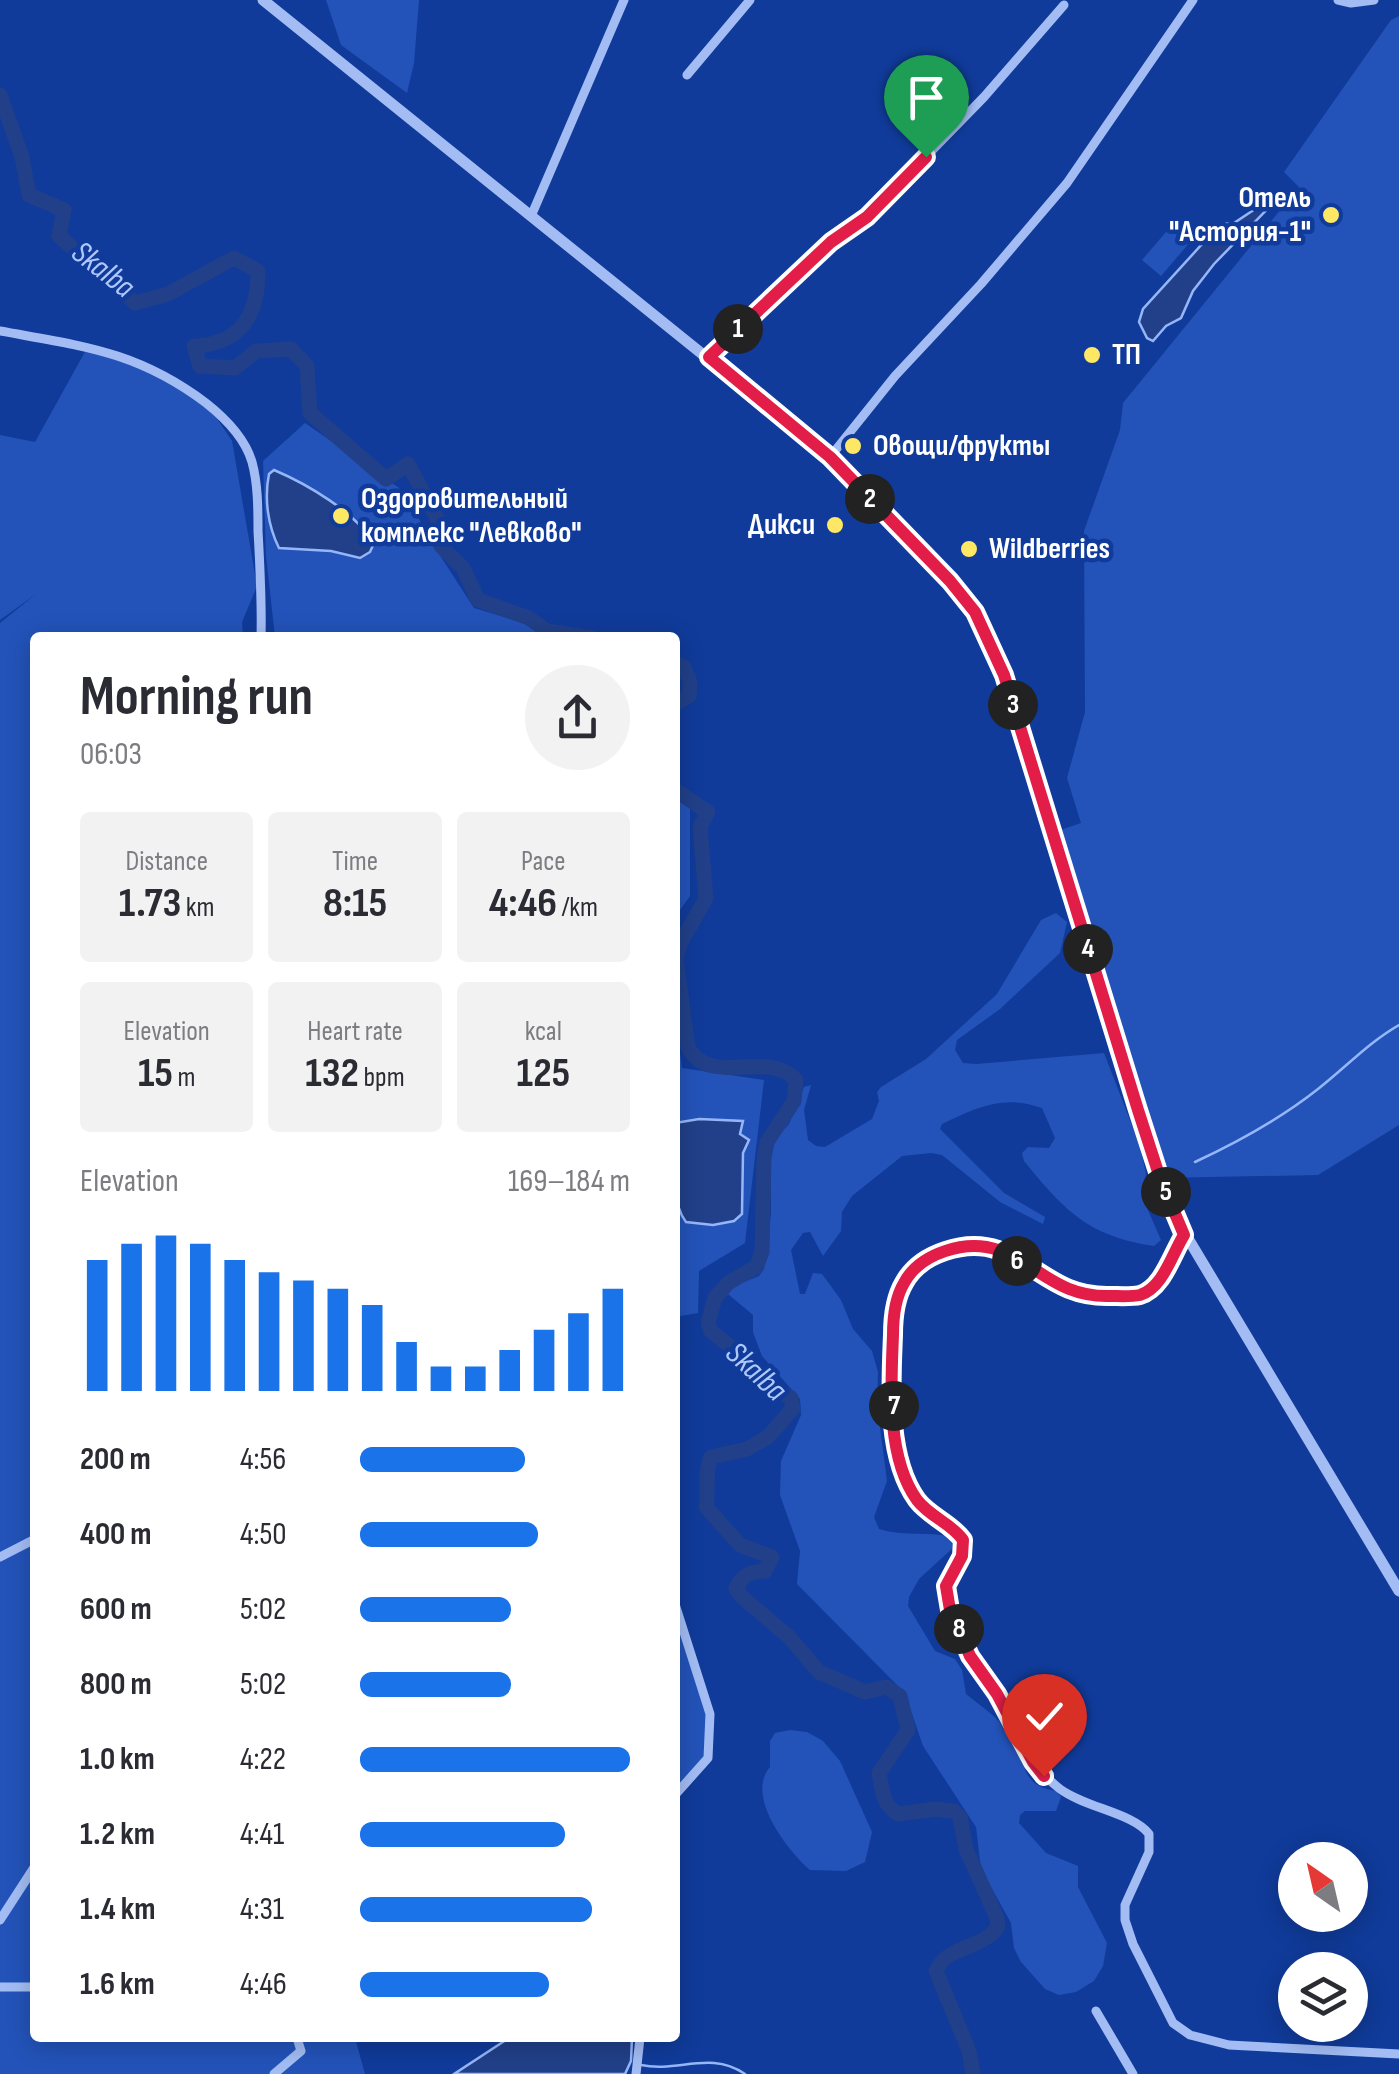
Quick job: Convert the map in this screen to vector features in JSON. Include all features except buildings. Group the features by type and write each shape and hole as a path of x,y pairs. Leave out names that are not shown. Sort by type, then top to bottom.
{"street":[{"path":"264,0 830,457 975,612 994,648 1160,1178 1184,1235 1399,1591"},
{"path":"532,214 624,0"},
{"path":"687,75 750,0"},
{"path":"830,457 894,376 1067,182 1193,0"},
{"path":"1338,0 1374,0"},
{"path":"709,357 831,242 867,217 984,97 1064,5"},
{"path":"0,331 115,353 140,362 178,382 221,415 238,434 252,461 258,513 261,632"},
{"path":"1184,1235 1157,1285 1141,1294 1083,1295 1064,1289 1003,1252 977,1246 949,1250 916,1267 904,1280 893,1324 894,1419 901,1464 921,1504 963,1540 962,1556 946,1586 950,1610 970,1656 997,1694 1033,1762 1060,1790 1099,1810 1132,1820 1149,1834 1149,1852 1125,1905 1125,1920 1132,1944 1174,2023 1190,2034 1230,2045 1399,2054"},
{"path":"0,1558 30,1542"},
{"path":"680,1620 710,1714 708,1758 680,1789"},
{"path":"0,1920 30,1874"},
{"path":"0,1987 30,1986"},
{"path":"1096,2011 1132,2074"},
{"path":"274,2074 301,2051 298,2042"},
{"path":"636,2074 640,2042"}],"shaded area":[{"path":"326,0 419,0 414,63 407,93 341,45"},
{"path":"1399,16 1399,1125 1318,1175 1160,1178 1052,833 1081,823 1067,778 1085,712 1084,531 1120,430 1123,403 1299,187 1284,172 1391,20"},
{"path":"1276,195 1279,197 1193,291 1181,318 1166,326 1153,341 1147,338 1139,322 1143,309 1213,232"},
{"path":"1178,218 1197,234 1161,276 1142,260"},
{"path":"86,350 132,363 176,386 212,411 232,441 257,586 242,622 243,632 30,632 30,2042 356,2042 365,2074 0,2074 0,623 36,594 0,620 0,435 35,442"},
{"name":"Оздоровительный комплекс \"Левково\"","path":"305,423 405,492 430,540 474,608 555,632 274,632 266,556 263,461"},
{"path":"274,470 315,491 355,520 374,543 370,552 360,558 331,551 279,548 267,503 269,474"},
{"path":"680,799 690,805 690,896 680,910"},
{"path":"1056,913 1067,922 1060,953 1000,1009 957,1040 955,1050 963,1063 976,1064 1104,1053 1140,1146 1146,1174 1144,1201 1161,1240 1154,1246 1112,1236 1080,1218 1052,1194 1024,1161 1022,1153 1028,1147 1049,1148 1055,1138 1042,1108 1015,1102 978,1108 942,1124 940,1129 1004,1193 1045,1217 1043,1224 1000,1202 942,1155 931,1153 902,1156 852,1196 842,1212 841,1231 823,1256 810,1232 803,1233 791,1250 800,1294 805,1294 813,1273 822,1274 841,1300 853,1329 872,1351 878,1372 877,1405 887,1481 874,1517 879,1529 952,1537 956,1545 919,1579 908,1606 935,1651 955,1659 962,1670 966,1694 1009,1732 1034,1783 1056,1791 1061,1797 1056,1811 1025,1811 1019,1823 1046,1853 1078,1866 1078,1887 1107,1943 1103,1966 1094,1981 1076,1992 1059,1995 1045,1989 1021,1962 1014,1948 1011,1923 981,1869 976,1827 923,1746 899,1687 797,1584 800,1551 780,1495 781,1461 801,1415 800,1399 762,1356 753,1332 753,1315 728,1294 729,1288 759,1276 764,1269 771,1214 771,1154 804,1087 811,1085 804,1110 808,1140 816,1146 825,1147 872,1119 881,1087 926,1059 997,994 1041,920"},
{"path":"680,1053 682,1068 764,1080 745,1243 699,1271 698,1313 680,1316"},
{"path":"743,1121 740,1134 749,1140 743,1153 742,1214 734,1221 713,1225 686,1222 680,1212 680,1122"},
{"path":"680,1612 709,1708 704,1765 680,1791"},
{"path":"807,1732 823,1741 840,1761 872,1832 865,1862 846,1871 810,1870 772,1822 762,1793 770,1767 770,1741 775,1733"},
{"path":"503,2042 632,2042 631,2061 625,2074 454,2074"}],"waterway":[{"name":"Skalba","path":"0,95 22,157 29,195 64,210 59,236 135,303 168,294 234,258 258,271 255,301 244,324 224,340 194,346 200,366 235,368 256,351 291,349 307,366 310,413 386,479 408,464 437,518 441,546 463,568 478,600 529,618 553,632"},
{"name":"Skalba","path":"680,665 690,682 689,696 680,701"},
{"name":"Skalba","path":"680,793 708,812 700,827 706,898 680,944"},
{"name":"Skalba","path":"680,988 688,1047 698,1059 724,1067 770,1067 796,1080 794,1101 767,1142 762,1252 756,1267 728,1283 715,1298 708,1323 749,1370 791,1398 793,1408 768,1437 747,1449 711,1457 706,1507 740,1545 772,1557 765,1571 748,1575 739,1583 736,1588 742,1597 789,1637 819,1672 865,1692 886,1687 900,1696 908,1730 879,1773 888,1805 898,1814 935,1809 954,1811 960,1817 966,1849 998,1927 983,1940 948,1957 936,1971 969,2051 973,2074"},
{"path":"1195,1162 1289,1110 1399,1025"},
{"path":"641,2065 719,2064 745,2074"}],"place":[{"name":"Отель \"Астория-1\"","path":"1331,215"},
{"name":"ТП","path":"1092,355"},
{"name":"Овощи/фрукты","path":"853,446"},
{"name":"Оздоровительный комплекс \"Левково\"","path":"341,516"},
{"name":"Дикси","path":"835,525"},
{"name":"Wildberries","path":"969,549"}],"route":[{"path":"926,157 867,217 831,242 709,357 830,457 975,612 1004,675 1138,1110 1184,1235 1157,1285 1141,1294 1083,1295 1064,1289 1003,1252 963,1246 916,1267 904,1280 898,1296 892,1358 894,1419 901,1464 914,1496 963,1540 962,1556 946,1586 950,1610 970,1656 997,1694 1044,1776"}]}
